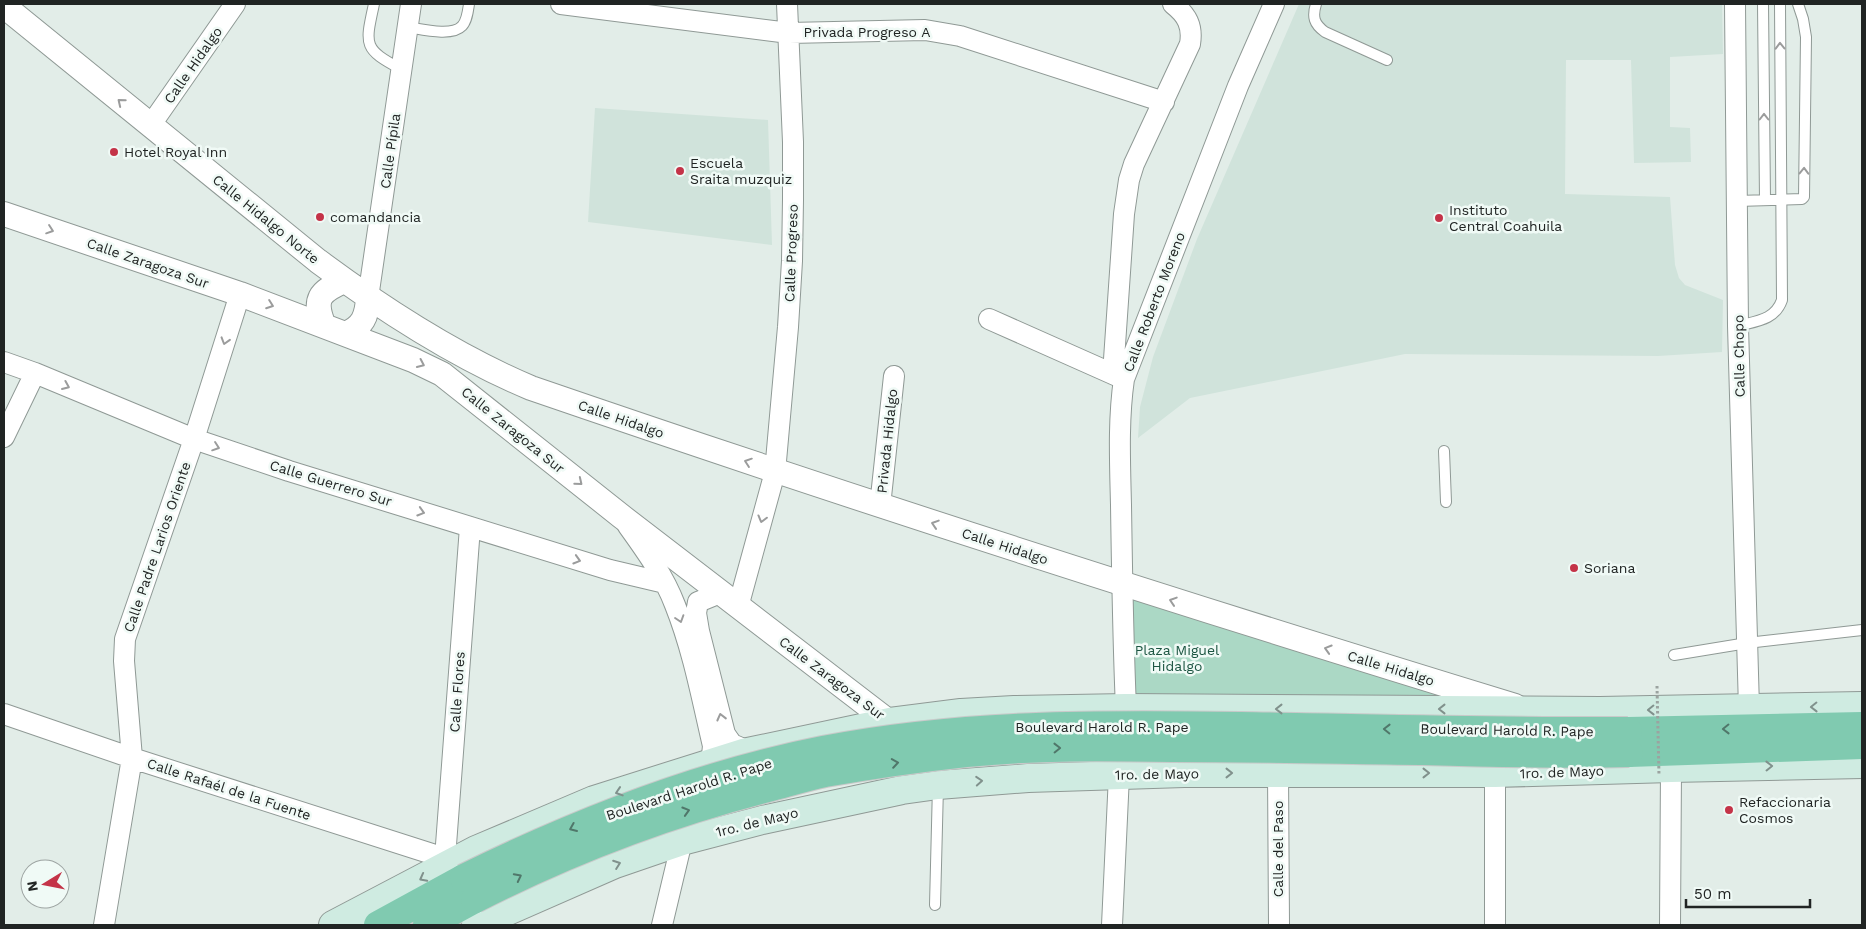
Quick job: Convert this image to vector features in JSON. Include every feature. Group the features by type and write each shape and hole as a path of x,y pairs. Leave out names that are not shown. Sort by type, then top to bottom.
{"highway":[{"name":"Boulevard Harold R. Pape","path":"378,925 459,874 587,823 726,774 772,761 902,737 996,728 1134,725 1550,731 1628,742 1862,745"},
{"name":"Boulevard Harold R. Pape","path":"1628,742 1862,726"},
{"name":"Boulevard Harold R. Pape","path":"427,925 459,874"}],"main road":[{"path":"333,925 459,874 594,800 705,764 750,752 890,722 988,712 1126,708 1537,710 1862,706"},
{"path":"836,734 847,738 856,748 861,759 859,788 849,801"},
{"name":"1ro. de Mayo","path":"476,925 616,864 682,841 762,820 902,790 938,785 1028,778 1119,775 1278,772 1665,772 1862,764"}],"street":[{"name":"Calle Hidalgo","path":"150,126 235,4"},
{"name":"Calle Pípila","path":"368,298 411,4"},
{"name":"Privada Progreso A","path":"561,4 789,33 925,30 944,32 1164,102"},
{"name":"Calle Progreso","path":"729,600 775,472 792,261 793,142 787,4"},
{"path":"989,319 1119,377 1126,195 1134,164 1190,44 1192,34 1185,14 1173,4"},
{"name":"Calle Roberto Moreno","path":"1126,708 1120,457 1122,395 1119,377 1238,86 1274,4"},
{"name":"Calle Chopo","path":"1735,4 1738,326 1749,708"},
{"name":"Calle Hidalgo Norte","path":"4,6 150,126 344,280 368,298 469,360"},
{"name":"Calle Zaragoza Sur","path":"4,214 240,294 413,360 442,374 729,600 890,722 912,742 938,785"},
{"path":"344,280 328,289 319,299 319,314 334,330 356,329 363,322 368,298"},
{"name":"Calle Padre Larios Oriente","path":"104,925 132,758 124,661 125,640 194,439 240,294"},
{"name":"Calle Hidalgo","path":"469,360 531,388 775,472 1122,584 1537,710"},
{"name":"Calle Guerrero Sur","path":"4,362 194,439 470,527 625,574 665,583"},
{"path":"4,437 35,373"},
{"name":"Privada Hidalgo","path":"880,506 894,376"},
{"path":"621,516 648,554 675,605 697,675 713,746 712,755 705,764"},
{"name":"Calle Flores","path":"459,874 470,527"},
{"path":"729,600 698,602 696,607 697,622 725,734 732,744 750,752"},
{"name":"Calle Rafaél de la Fuente","path":"4,714 459,874"},
{"name":"Calle del Paso","path":"1278,772 1278,925"},
{"path":"1665,772 1670,925"},
{"path":"1495,773 1495,925"},
{"path":"1112,925 1119,775"},
{"path":"662,925 682,841"}],"lane":[{"path":"374,4 369,28 370,47 380,59 401,69"},
{"path":"408,27 448,32 457,30 463,26 467,18 469,4"},
{"path":"1316,4 1313,18 1316,26 1324,32 1387,60"},
{"path":"1763,4 1765,200"},
{"path":"1738,326 1773,315 1779,308 1782,300 1780,4"},
{"path":"1737,201 1802,199 1804,197 1806,37 1798,4"},
{"path":"1444,451 1446,502"},
{"path":"1674,655 1747,643 1862,630"},
{"path":"935,905 938,785"}],"path":[{"path":"1657,686 1665,772"}],"shaded area":[{"name":"Instituto Central Coahuila","path":"1299,4 1722,4 1723,54 1670,57 1670,127 1690,128 1691,162 1634,163 1631,60 1566,60 1565,194 1670,197 1675,265 1679,278 1685,285 1723,300 1722,352 1658,356 1405,354 1190,398 1138,438 1140,407 1153,357 1197,239"},
{"name":"Escuela Sraita muzquiz","path":"595,108 768,120 772,245 588,222"}],"green space":[{"name":"Plaza Miguel Hidalgo","path":"1132,598 1479,702 1134,702"}],"place":[{"name":"Hotel Royal Inn","path":"114,152"},
{"name":"Escuela Sraita muzquiz","path":"680,171"},
{"name":"comandancia","path":"320,217"},
{"name":"Instituto Central Coahuila","path":"1439,218"},
{"name":"Soriana","path":"1574,568"},
{"name":"Refaccionaria Cosmos","path":"1729,810"}]}
